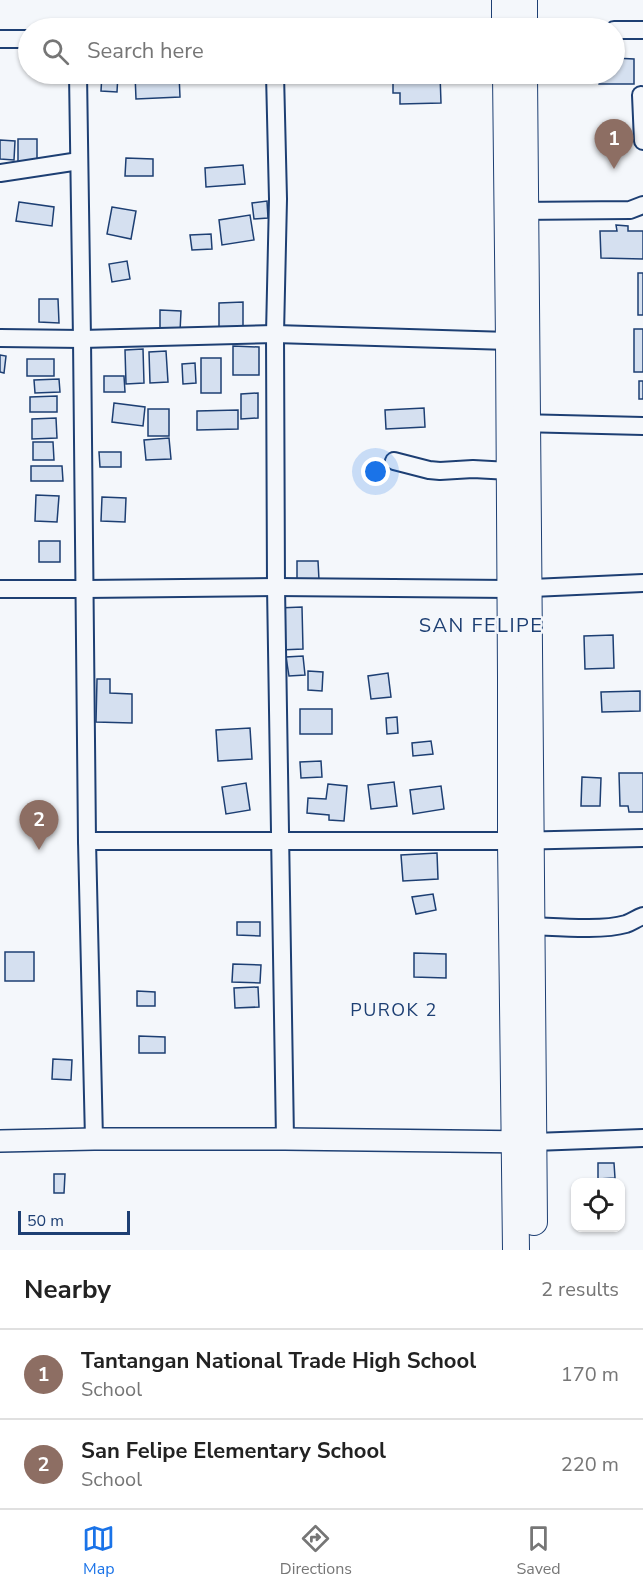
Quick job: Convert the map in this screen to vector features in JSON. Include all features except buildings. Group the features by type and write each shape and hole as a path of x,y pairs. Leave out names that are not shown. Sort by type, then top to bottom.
{"highway":[{"path":"505,0 505,18"},
{"path":"524,0 524,18"},
{"path":"507,84 517,211 524,1143 534,1250"},
{"path":"519,588 510,471 519,423 509,341 523,84"},
{"path":"516,1250 524,1143 532,926 521,841"}],"main road":[{"path":"0,1141 285,1139 524,1143"}],"street":[{"path":"625,30 643,30"},
{"path":"0,39 18,39"},
{"path":"78,84 87,841 94,1140"},
{"path":"275,84 278,199 275,334 276,587 285,1139"},
{"path":"641,95 643,141"},
{"path":"0,173 79,161"},
{"path":"517,211 630,210 643,205"},
{"path":"0,338 82,339 275,334 509,341"},
{"path":"519,423 643,426"},
{"path":"394,460 429,470 510,471"},
{"path":"0,589 519,588 643,583"},
{"path":"87,841 521,841 643,838"},
{"path":"532,926 613,926 626,924 643,916"},
{"path":"524,1143 643,1138"}],"place":[{"name":"Tantangan National Trade High School","path":"614,169"},
{"name":"San Felipe Elementary School","path":"39,850"}],"district":[{"name":"SAN FELIPE","path":"481,625"},
{"name":"PUROK 2","path":"394,1010"}]}
